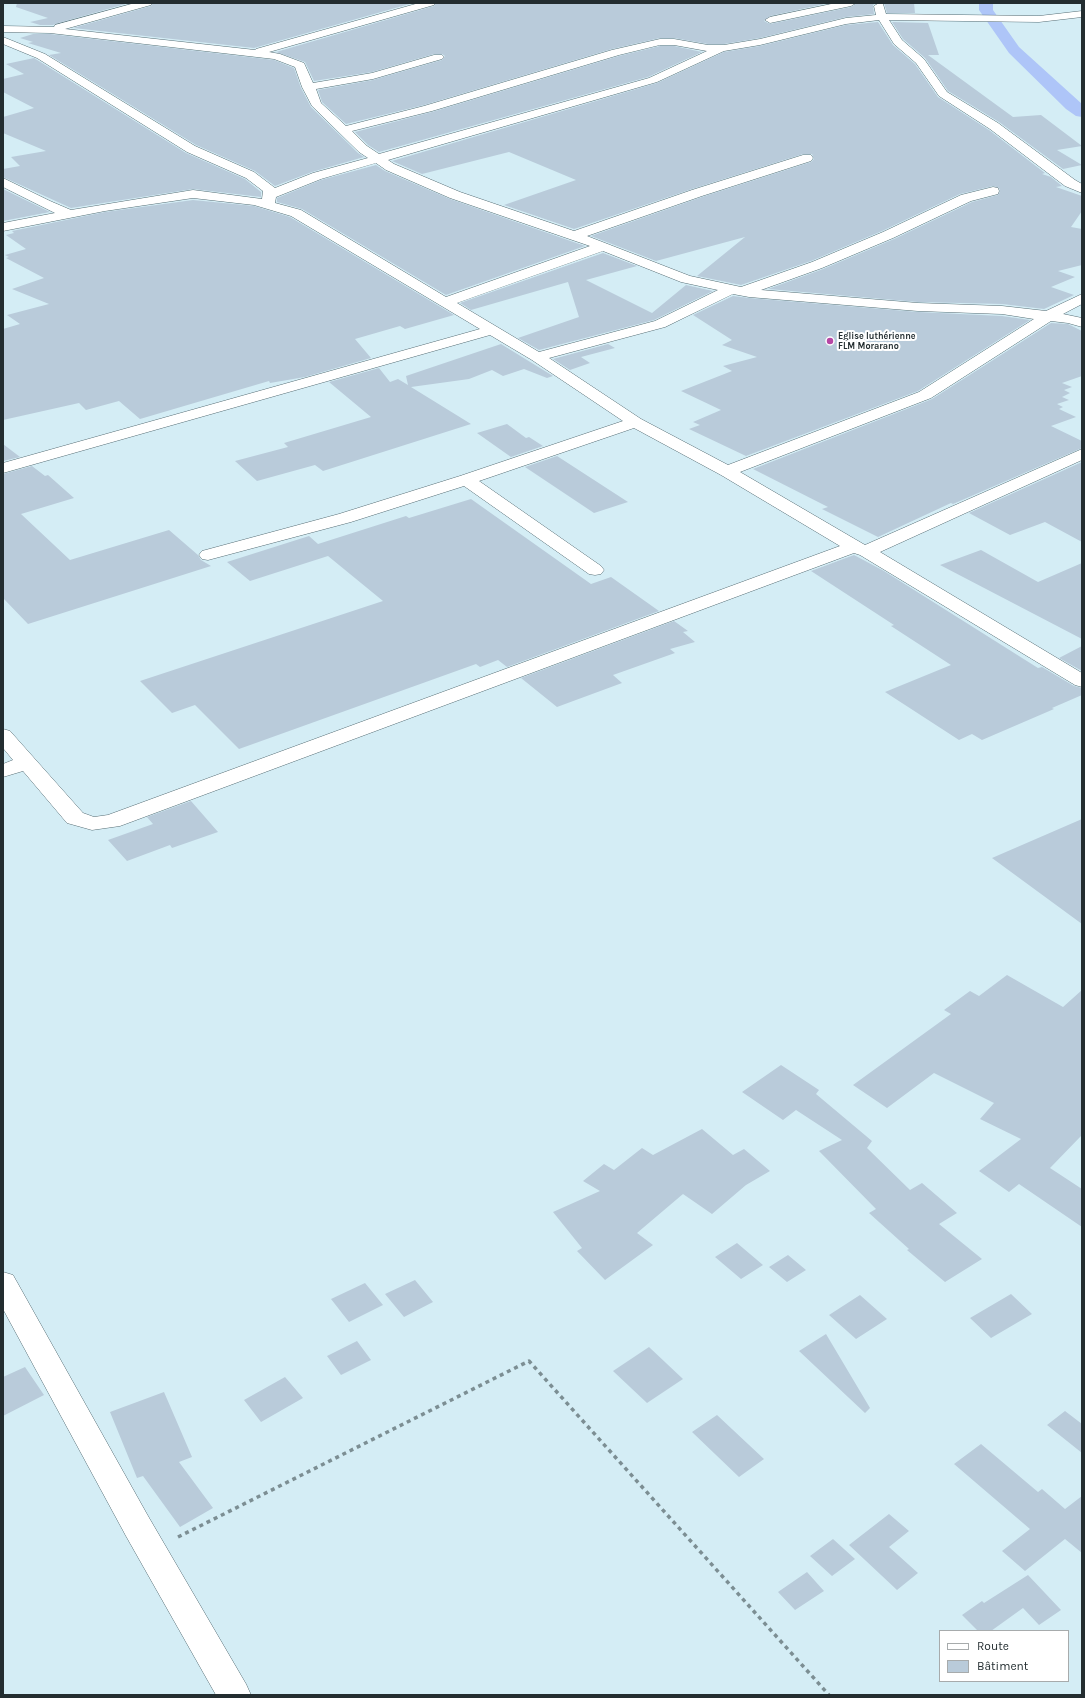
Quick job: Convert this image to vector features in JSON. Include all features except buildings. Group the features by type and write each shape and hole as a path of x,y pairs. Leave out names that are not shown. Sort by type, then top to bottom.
{"street":[{"path":"50,30 147,3"},
{"path":"255,53 430,3"},
{"path":"770,20 851,3"},
{"path":"878,3 882,17 898,42 920,61 943,94 994,126 1070,183 1082,189"},
{"path":"344,130 428,109 484,91 647,44 674,42 708,48 724,48 760,42 846,21 882,17 1039,19 1082,14"},
{"path":"3,28 50,30 276,56 300,65 316,104 363,149 390,167 455,195 603,246 686,279 736,291 918,307 1002,310 1071,319 1082,323"},
{"path":"3,40 42,56 191,149 250,175 270,190 268,200"},
{"path":"3,227 106,207 193,194 255,201 268,200 316,176 653,80 724,48"},
{"path":"308,87 373,76 438,58"},
{"path":"574,236 697,193 807,158"},
{"path":"3,182 45,204 70,214"},
{"path":"537,357 660,324 736,291 817,264 888,235 966,198 993,191"},
{"path":"268,200 296,213 537,357 635,422 727,471 1082,681"},
{"path":"445,302 603,246"},
{"path":"727,471 925,395 1048,316 1082,298"},
{"path":"3,468 492,330"},
{"path":"208,555 346,518 466,480 635,422"},
{"path":"3,736 75,818 92,824 112,821 860,549 1082,454"},
{"path":"466,480 595,570"},
{"path":"3,771 27,762"},
{"path":"3,1283 151,1550 234,1695"}],"path":[{"path":"151,1550 529,1361 829,1695"}],"waterway":[{"path":"986,3 986,10 1014,50 1072,105 1082,112"}],"place":[{"name":"Eglise luthérienne FLM Morarano","path":"830,341"}]}
